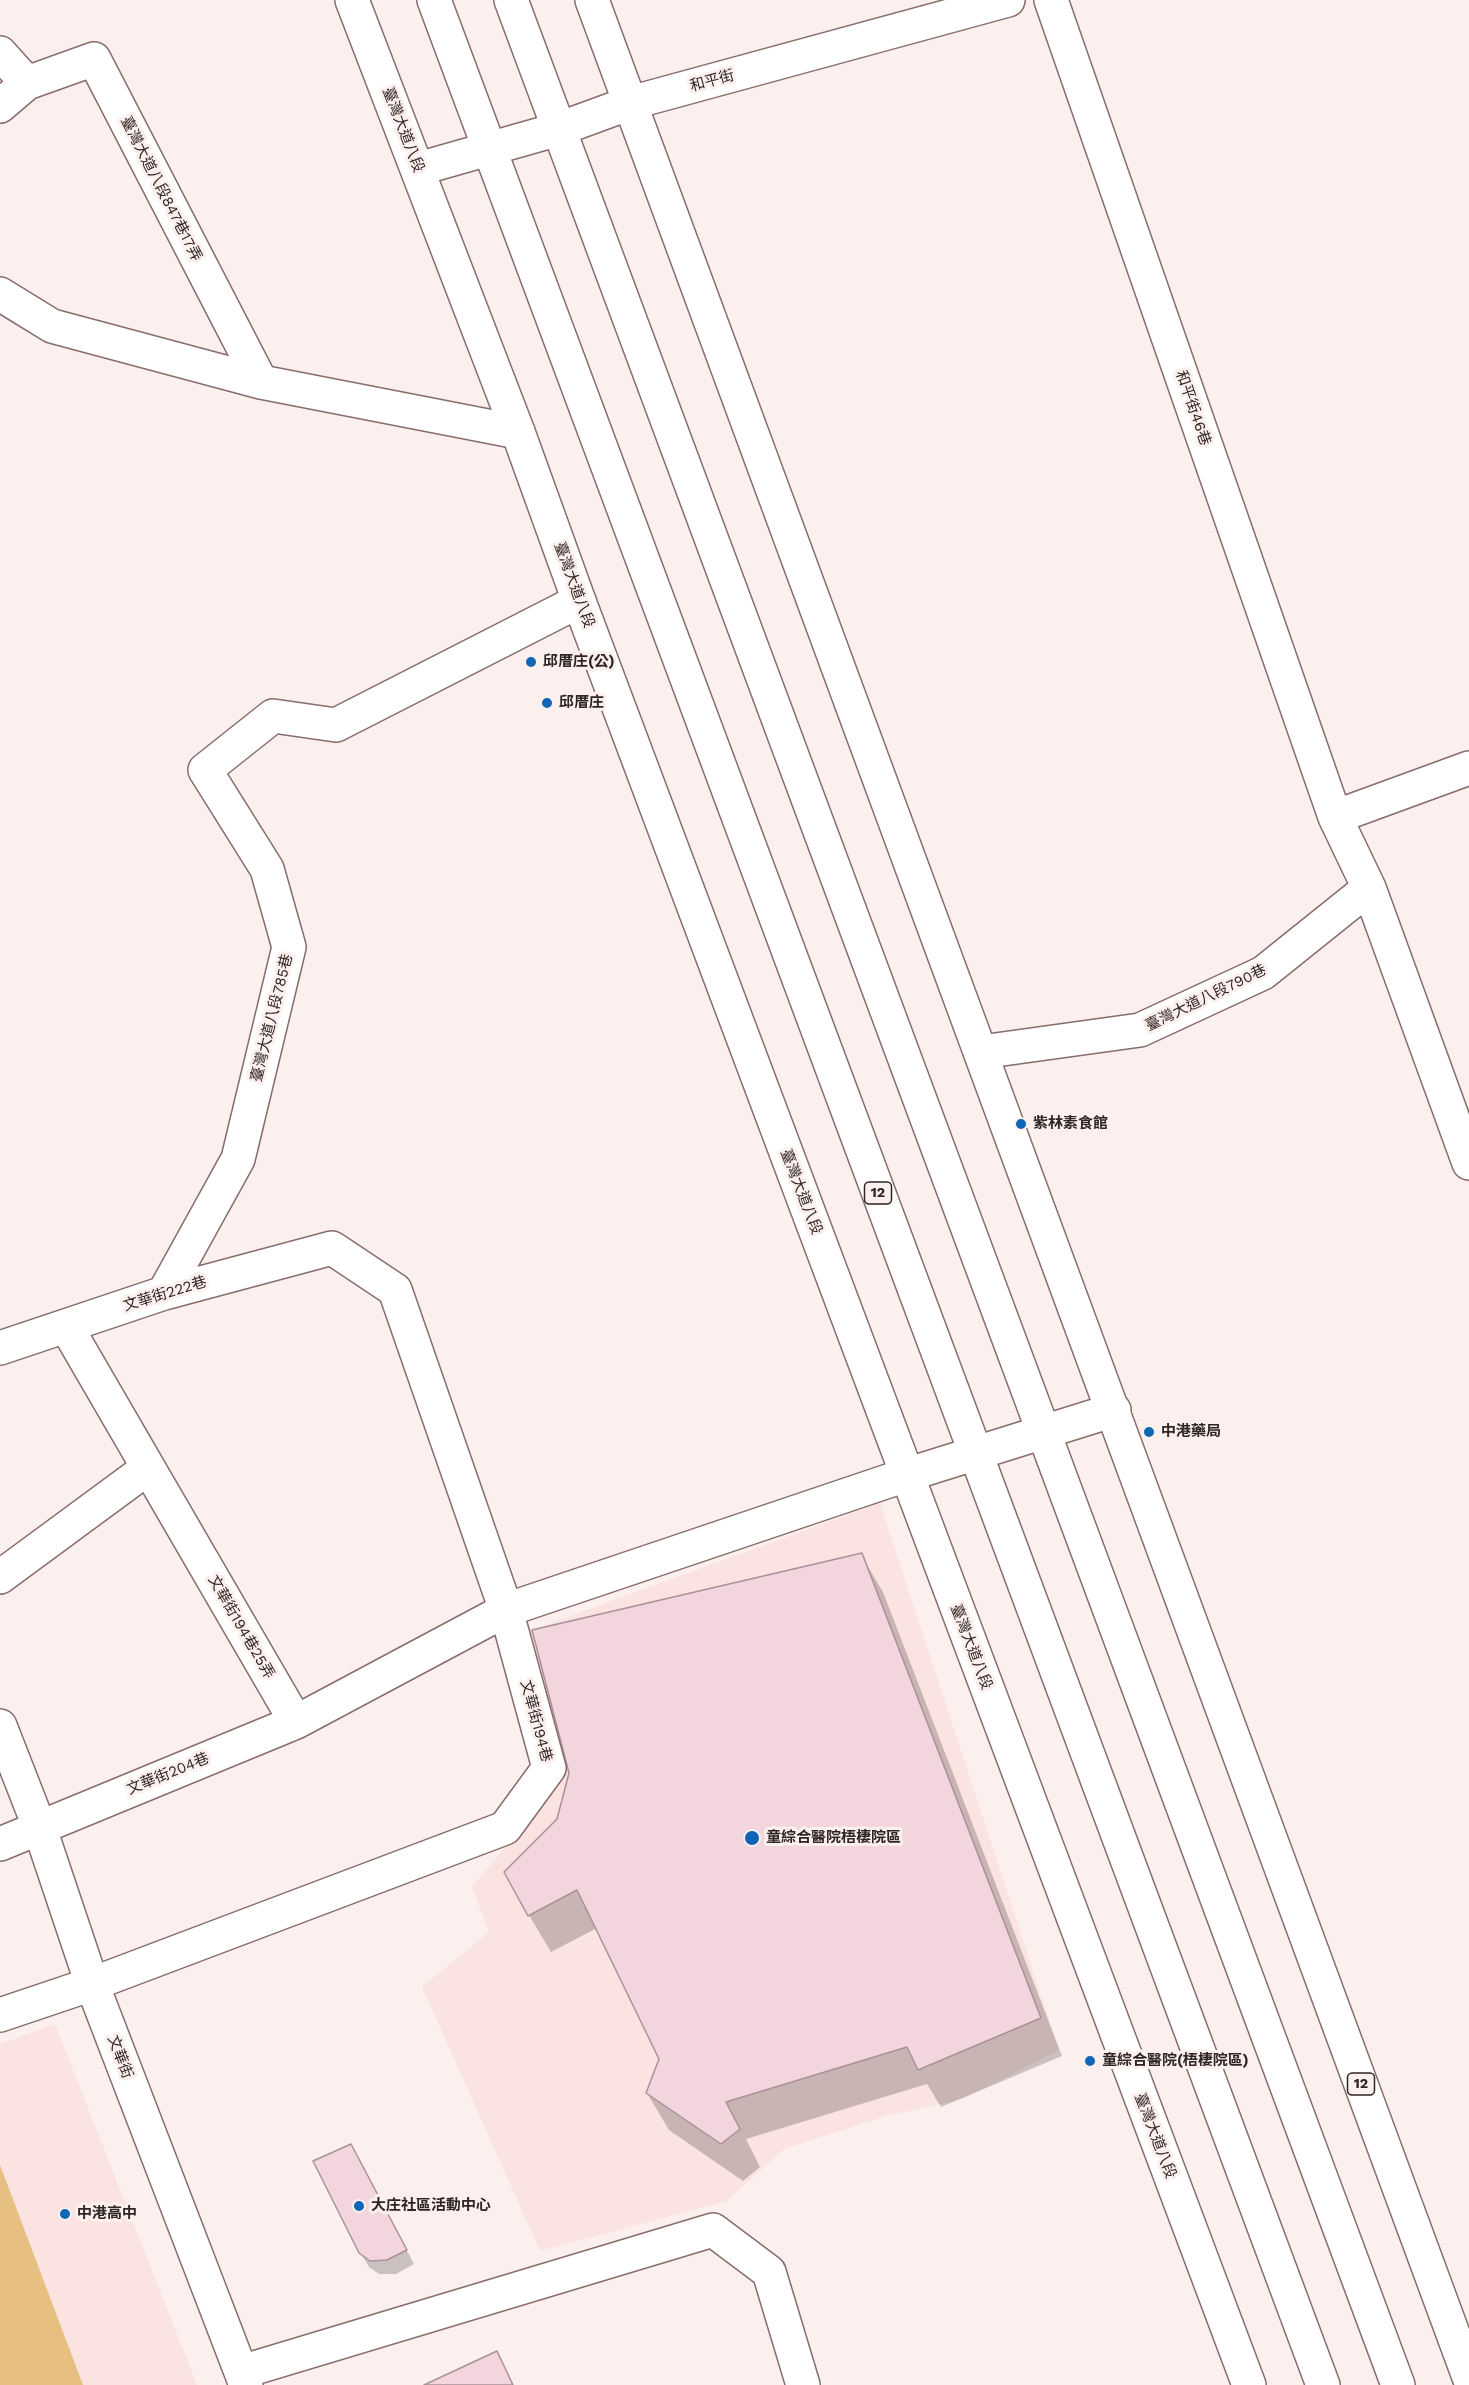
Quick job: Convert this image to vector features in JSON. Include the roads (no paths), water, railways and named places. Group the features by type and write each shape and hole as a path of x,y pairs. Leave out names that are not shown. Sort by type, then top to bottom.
{"main road":[{"name":"臺灣大道八段","path":"352,0 518,432 579,602 1249,2385"},
{"name":"12","path":"434,0 1323,2385"},
{"path":"511,0 1398,2385"},
{"name":"12","path":"592,0 1469,2377"},
{"name":"和平街","path":"418,169 559,129 630,103 1008,0"},
{"name":"和平街46巷","path":"1051,0 1335,817 1369,888 1469,1163"},
{"path":"0,53 27,83"},
{"name":"臺灣大道八段847巷17弄","path":"0,106 27,83 94,59 261,382"},
{"path":"0,294 52,326 261,382 518,432"},
{"name":"臺灣大道八段785巷","path":"164,1293 238,1159 289,947 267,869 205,770 273,716 336,725 579,602"},
{"path":"1335,817 1469,768"},
{"name":"臺灣大道八段790巷","path":"981,1052 1140,1030 1263,974 1369,888"},
{"name":"文華街222巷","path":"0,1348 164,1293 332,1248"},
{"name":"文華街194巷","path":"92,1984 505,1828 549,1768 506,1610 395,1290 332,1248"},
{"name":"文華街194巷25弄","path":"66,1326 296,1722"},
{"path":"296,1722 506,1610 906,1475 1114,1410"},
{"path":"0,1577 148,1468"},
{"name":"文華街204巷","path":"0,1844 296,1722"},
{"name":"文華街","path":"0,1726 39,1827 92,1984 243,2378"},
{"path":"0,2015 92,1984"},
{"path":"243,2378 713,2230 769,2272 803,2385"}],"place":[{"name":"邱厝庄(公)","path":"531,662"},
{"name":"邱厝庄","path":"547,703"},
{"name":"紫林素食館","path":"1021,1124"},
{"name":"中港藥局","path":"1149,1432"},
{"name":"童綜合醫院梧棲院區","path":"752,1838"},
{"name":"童綜合醫院(梧棲院區)","path":"1090,2061"},
{"name":"大庄社區活動中心","path":"359,2206"},
{"name":"中港高中","path":"65,2214"}]}
